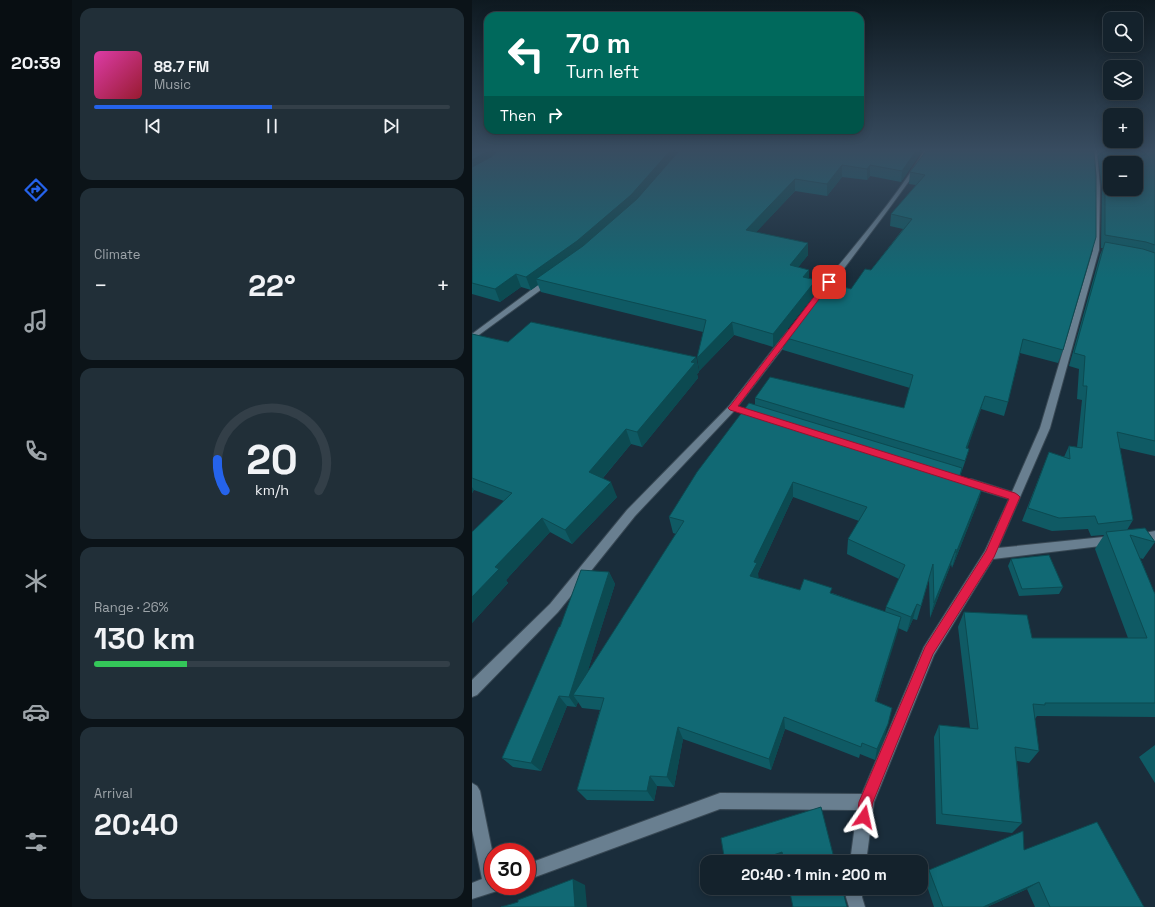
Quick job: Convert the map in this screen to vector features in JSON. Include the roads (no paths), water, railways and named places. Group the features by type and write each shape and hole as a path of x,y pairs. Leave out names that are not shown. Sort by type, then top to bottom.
{"street":[{"path":"814,301 897,193"},
{"path":"859,855 866,802 929,651 990,554 1044,428 1100,251 1097,193"},
{"path":"472,338 558,274"},
{"path":"472,690 554,608 631,513 736,409 795,326"},
{"path":"963,481 1015,497"},
{"path":"990,554 1155,536"},
{"path":"472,791 484,847"},
{"path":"536,869 720,801 866,802"},
{"path":"472,891 484,887"},
{"path":"854,895 857,907"}]}
